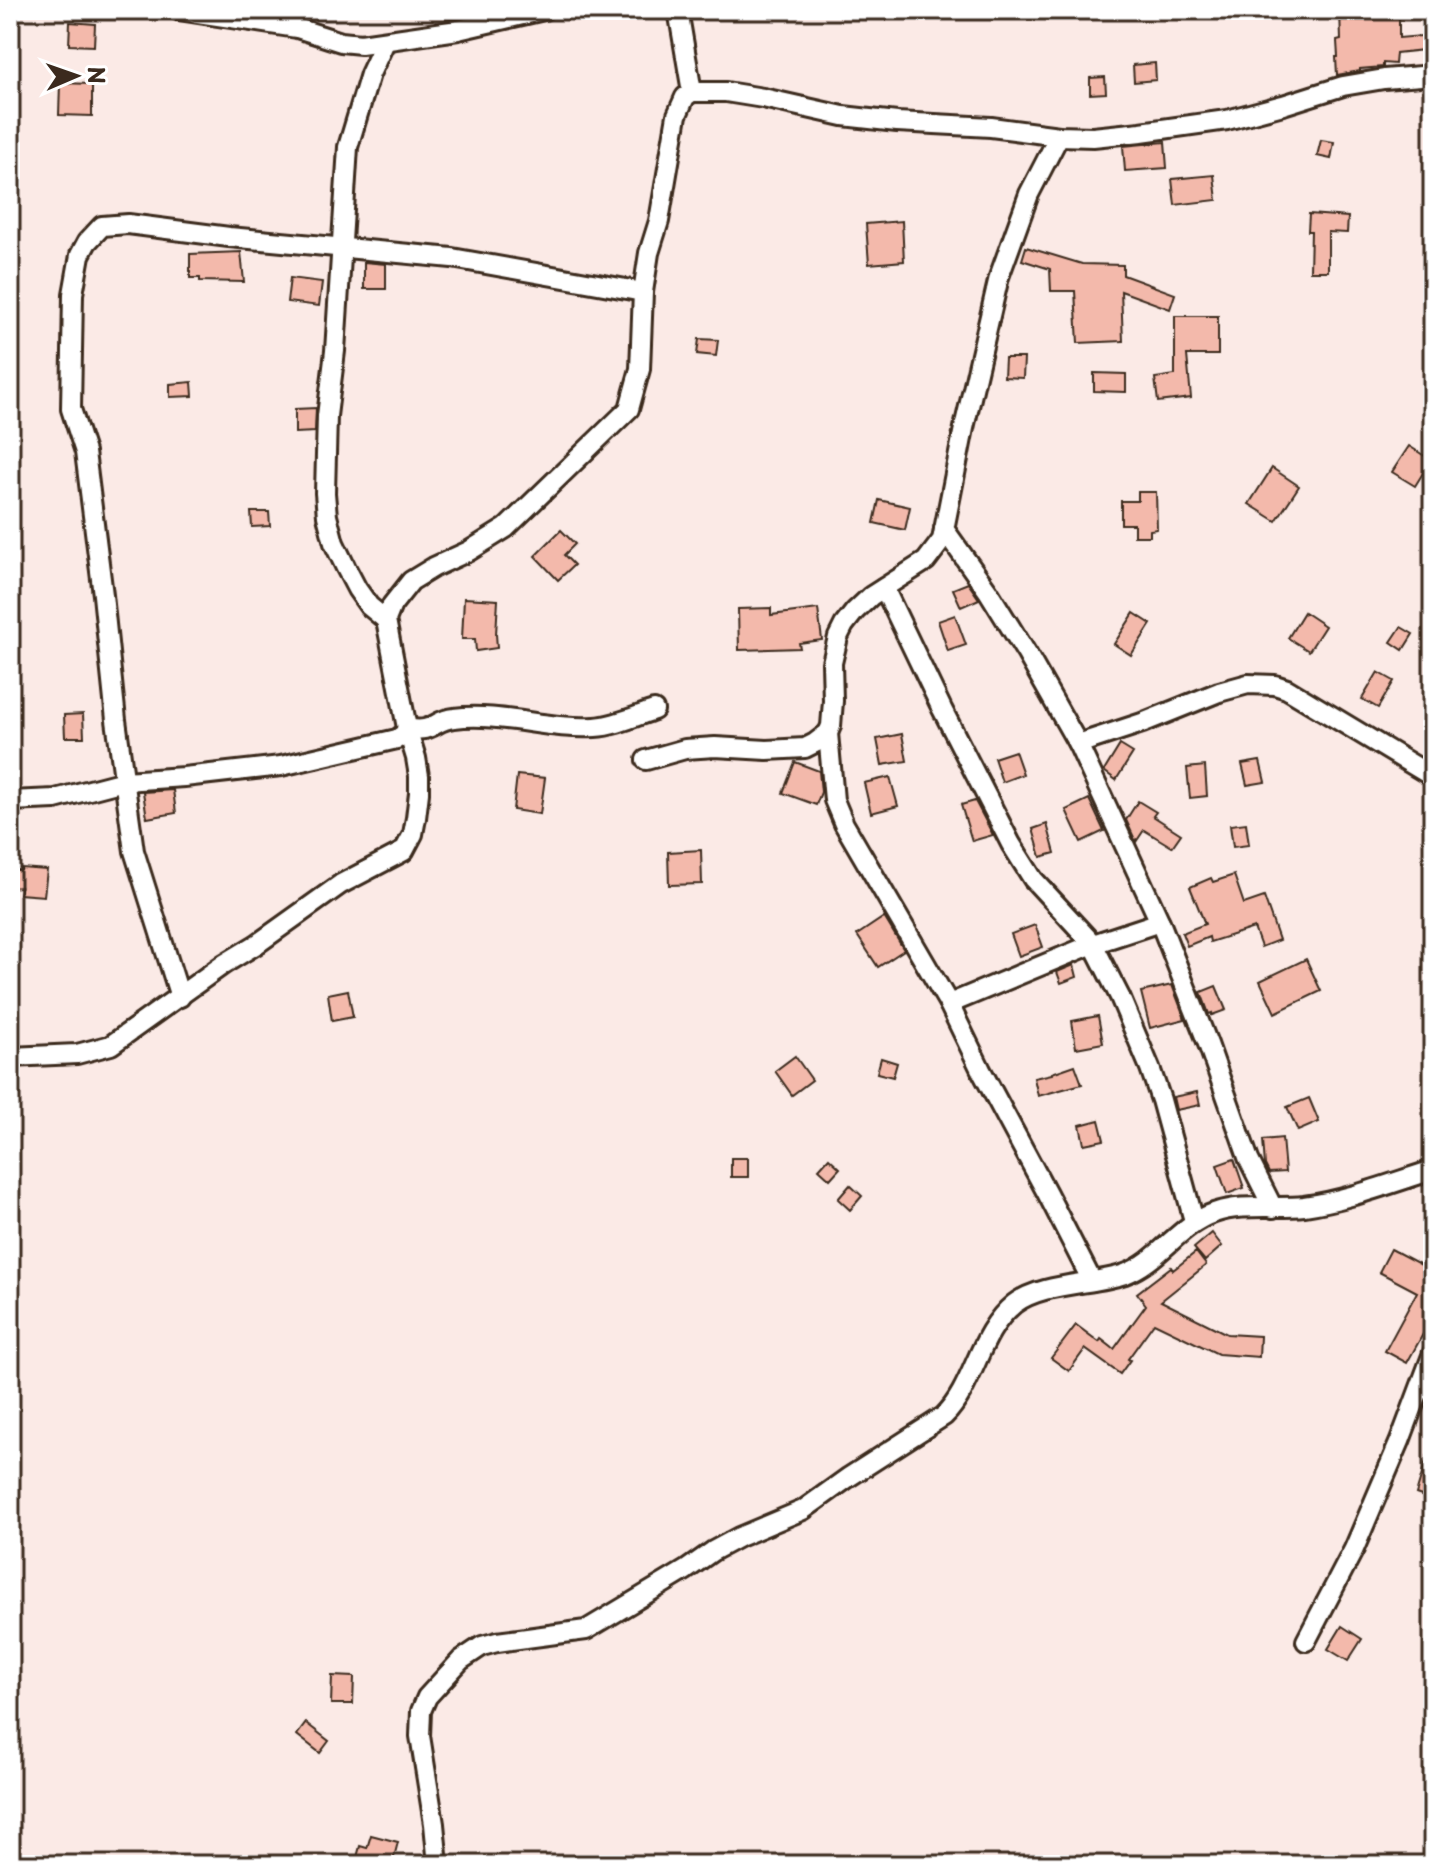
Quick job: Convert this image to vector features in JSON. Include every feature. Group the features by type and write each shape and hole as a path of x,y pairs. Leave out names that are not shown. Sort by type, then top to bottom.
{"street":[{"path":"178,10 297,28 341,42 361,44 458,30 544,10"},
{"path":"678,10 692,92"},
{"path":"385,42 367,83 348,147 336,338 327,416 325,493 334,543 357,589 369,606 386,620"},
{"path":"10,1057 77,1054 111,1045 341,884 404,851 413,834 419,793 416,758 407,728 386,620 392,605 411,581 506,528 629,409 640,369 643,292 649,253 659,221 677,115 685,97 692,92 726,92 843,116 1093,137 1227,120 1343,86 1433,75"},
{"path":"1059,136 1029,194 999,277 942,540 926,561 871,596 855,611 838,637 832,663 833,714 828,733 834,800 844,824 949,1004 1092,1281"},
{"path":"180,997 134,851 85,452 71,409 73,294 80,255 94,232 102,226 113,224 452,258 643,292"},
{"path":"944,529 1027,654 1078,744 1160,922 1249,1160 1273,1208"},
{"path":"884,588 1011,844 1033,879 1093,944 1120,997 1150,1068 1194,1221"},
{"path":"1078,744 1142,723 1219,692 1248,684 1275,685 1298,695 1433,777"},
{"path":"407,728 422,730 455,717 599,727 654,710"},
{"path":"10,801 55,799 124,781 281,766 389,742 402,737 407,728"},
{"path":"646,760 685,749 805,748 828,733"},
{"path":"949,1004 1093,944 1160,922"},
{"path":"438,1865 420,1736 421,1711 427,1697 461,1660 482,1646 497,1642 586,1630 713,1551 803,1510 944,1416 954,1406 999,1320 1014,1304 1030,1295 1136,1269 1152,1259 1194,1221 1216,1212 1307,1205 1344,1198 1433,1170"},
{"path":"1306,1641 1354,1549 1433,1353"}],"building":[{"path":"1340,10 1399,10 1399,38 1433,35 1433,49 1396,53 1395,64 1383,63 1383,67 1337,75"},
{"path":"70,22 95,24 94,46 69,45"},
{"path":"1155,63 1156,80 1134,82 1133,65"},
{"path":"1105,77 1106,93 1090,94 1090,78"},
{"path":"60,83 92,84 92,116 59,115"},
{"path":"1321,140 1334,142 1331,159 1317,156"},
{"path":"1165,142 1167,168 1125,171 1123,146"},
{"path":"1214,175 1217,200 1175,205 1172,179"},
{"path":"1309,214 1348,217 1347,233 1328,232 1328,271 1310,271"},
{"path":"902,221 904,261 869,264 866,224"},
{"path":"1026,247 1082,264 1123,265 1123,275 1175,294 1170,309 1121,291 1123,341 1078,343 1075,291 1051,291 1050,269 1022,260"},
{"path":"241,252 244,282 190,278 190,254"},
{"path":"364,262 386,264 386,289 364,289"},
{"path":"290,278 322,282 319,306 287,302"},
{"path":"1175,316 1218,316 1218,355 1187,355 1191,398 1158,402 1155,378 1175,375"},
{"path":"699,339 718,340 716,356 697,354"},
{"path":"1005,358 1024,358 1023,378 1004,377"},
{"path":"1094,373 1126,374 1126,392 1094,391"},
{"path":"192,382 193,396 170,397 170,384"},
{"path":"316,408 315,432 295,433 295,409"},
{"path":"1409,446 1431,460 1415,486 1392,472"},
{"path":"1272,468 1299,486 1276,521 1249,504"},
{"path":"1138,492 1156,492 1157,529 1150,530 1150,536 1134,536 1134,524 1121,524 1121,501 1138,501"},
{"path":"879,500 910,507 905,530 874,523"},
{"path":"251,512 269,512 270,526 252,527"},
{"path":"561,530 575,544 564,555 574,565 558,580 535,556"},
{"path":"968,583 979,599 961,607 953,589"},
{"path":"464,598 498,600 497,648 476,651 475,639 462,639"},
{"path":"771,608 771,615 818,609 822,640 799,643 800,648 739,650 738,609"},
{"path":"1304,612 1325,626 1309,651 1288,638"},
{"path":"1134,613 1151,624 1131,655 1114,644"},
{"path":"955,615 966,645 948,651 938,621"},
{"path":"1401,627 1413,634 1403,650 1391,642"},
{"path":"1378,672 1394,681 1378,708 1362,699"},
{"path":"83,714 84,737 65,737 64,715"},
{"path":"902,734 907,761 882,765 877,739"},
{"path":"1120,745 1133,753 1116,780 1104,771"},
{"path":"1015,751 1023,774 1002,782 994,758"},
{"path":"1260,761 1265,782 1247,785 1242,764"},
{"path":"795,762 819,771 821,792 816,805 783,793"},
{"path":"1205,766 1207,796 1190,798 1187,768"},
{"path":"517,775 545,778 540,814 513,810"},
{"path":"890,777 898,806 871,813 864,783"},
{"path":"173,790 176,813 147,818 143,792"},
{"path":"1089,799 1104,831 1081,842 1066,810"},
{"path":"975,801 993,835 972,841 961,805"},
{"path":"1138,801 1156,812 1153,816 1181,834 1172,847 1144,830 1136,842 1126,820"},
{"path":"1246,823 1249,845 1233,847 1230,825"},
{"path":"1047,824 1055,853 1041,857 1033,829"},
{"path":"701,850 702,884 669,885 668,852"},
{"path":"10,870 47,870 44,896 19,894 20,887 10,888"},
{"path":"1234,875 1244,904 1264,897 1279,940 1261,947 1254,928 1210,942 1209,937 1187,946 1182,933 1205,924 1190,887 1211,878 1213,882"},
{"path":"884,917 904,950 878,967 857,935"},
{"path":"1035,925 1043,947 1019,956 1011,934"},
{"path":"1306,959 1321,991 1275,1013 1260,981"},
{"path":"1074,965 1077,977 1061,983 1057,972"},
{"path":"1172,985 1185,1019 1150,1028 1141,992"},
{"path":"1216,986 1226,1010 1212,1015 1201,992"},
{"path":"348,990 353,1017 332,1021 328,994"},
{"path":"1098,1016 1103,1043 1076,1048 1072,1021"},
{"path":"795,1056 812,1080 792,1095 775,1071"},
{"path":"881,1058 897,1063 893,1077 877,1073"},
{"path":"1075,1065 1082,1084 1038,1096 1034,1078"},
{"path":"1197,1092 1200,1105 1176,1110 1173,1097"},
{"path":"1309,1098 1319,1122 1298,1131 1287,1107"},
{"path":"1099,1120 1104,1140 1084,1144 1080,1125"},
{"path":"1282,1138 1285,1172 1269,1173 1265,1165 1263,1140"},
{"path":"731,1158 748,1158 748,1177 731,1177"},
{"path":"829,1158 840,1168 830,1179 819,1169"},
{"path":"1234,1159 1244,1188 1227,1194 1217,1165"},
{"path":"850,1185 862,1196 850,1210 838,1199"},
{"path":"1212,1233 1222,1246 1205,1261 1194,1248"},
{"path":"1391,1249 1433,1271 1433,1316 1407,1363 1385,1351 1417,1292 1379,1272"},
{"path":"1196,1252 1206,1265 1161,1301 1227,1334 1260,1336 1259,1357 1218,1354 1154,1323 1120,1374 1085,1349 1069,1371 1051,1358 1076,1325 1114,1349 1146,1305 1137,1293"},
{"path":"1429,1451 1433,1451 1433,1500 1416,1494"},
{"path":"1342,1626 1362,1639 1348,1661 1328,1649"},
{"path":"332,1676 354,1677 353,1704 331,1704"},
{"path":"306,1723 329,1741 320,1753 297,1735"},
{"path":"371,1835 398,1842 392,1865 355,1865 360,1846 367,1848"}]}
